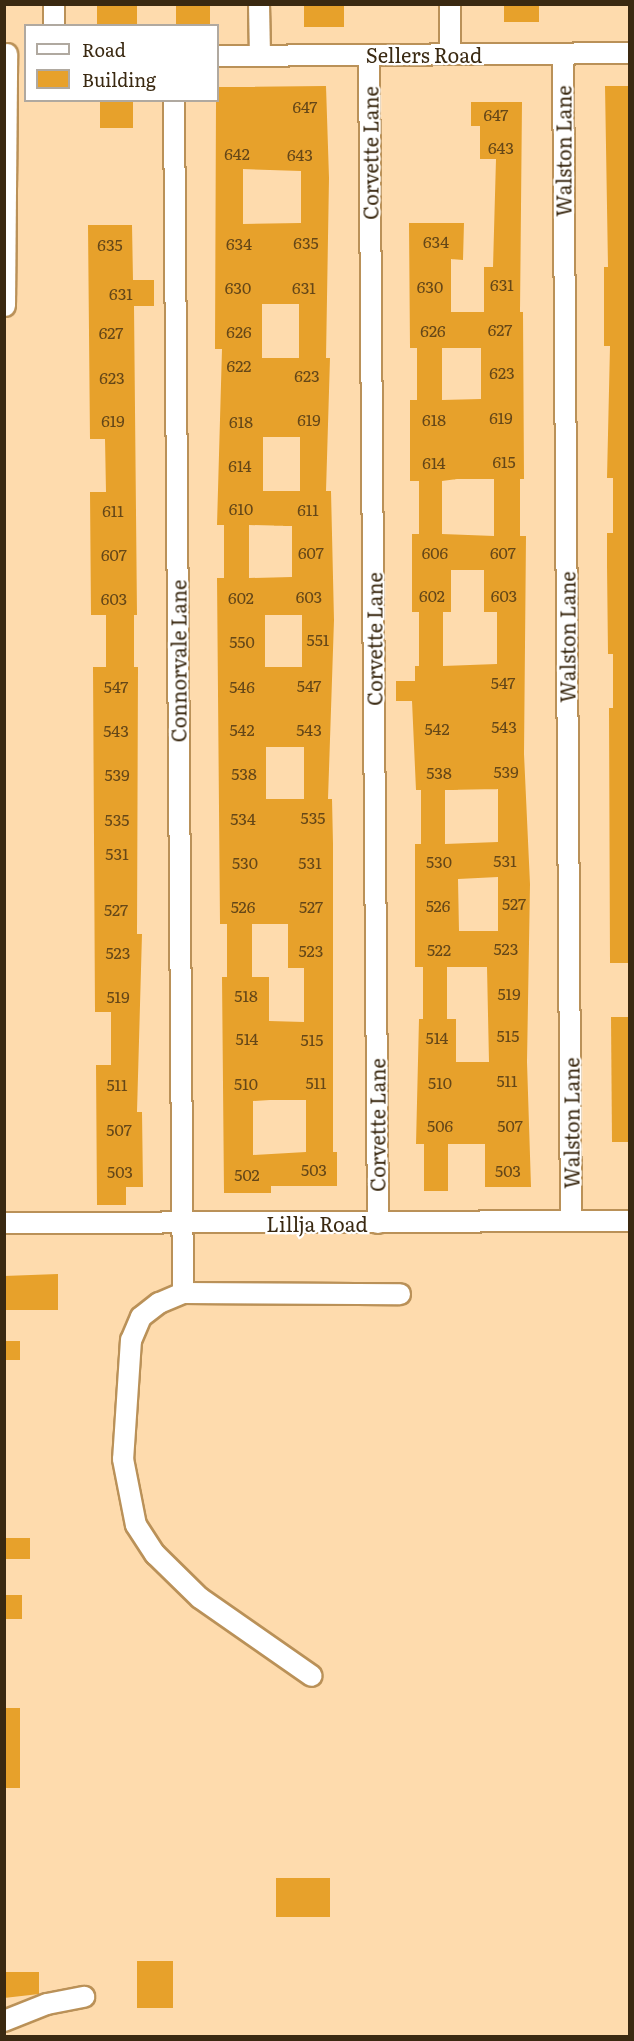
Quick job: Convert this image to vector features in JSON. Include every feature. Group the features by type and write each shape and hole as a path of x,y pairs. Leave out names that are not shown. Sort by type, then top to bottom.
{"street":[{"path":"54,4 54,24"},
{"path":"259,4 260,55"},
{"path":"450,4 450,54"},
{"name":"Sellers Road","path":"219,56 630,53"},
{"path":"5,306 12,54"},
{"name":"Walston Lane","path":"563,54 571,1221"},
{"name":"Corvette Lane","path":"369,55 378,1223"},
{"name":"Connorvale Lane","path":"174,102 183,1293"},
{"name":"Lillja Road","path":"4,1223 630,1221"},
{"path":"312,1676 200,1598 155,1554 136,1525 123,1459 131,1340 141,1317 159,1302 183,1293 400,1294"},
{"path":"4,2021 47,2004 84,1997"}],"building":[{"path":"97,4 137,4 137,24 97,24"},
{"path":"176,4 210,4 210,24 176,24"},
{"path":"304,4 344,4 344,27 304,27"},
{"path":"504,4 539,4 539,22 504,22"},
{"path":"326,86 329,178 326,358 330,358 326,491 331,491 334,620 328,799 332,799 333,1152 337,1152 337,1186 271,1186 271,1193 224,1193 222,977 227,977 227,924 220,924 217,578 224,578 224,525 217,525 222,349 215,349 216,102 219,102 219,87","holes":["243,169 301,171 301,223 243,224","262,304 299,304 299,358 262,358","263,437 300,437 300,491 263,491","249,525 292,526 292,577 249,578","265,615 302,615 302,667 265,667","266,747 304,747 304,799 266,799","252,924 288,924 288,968 304,968 304,1022 269,1021 269,977 252,977","306,1100 306,1152 253,1155 253,1101"]},
{"path":"605,86 630,86 630,963 610,963 609,708 613,708 613,654 608,654 607,533 613,533 613,478 607,478 610,346 604,346 604,267 608,267"},
{"path":"100,102 133,102 133,128 100,128"},
{"path":"471,102 522,102 520,312 523,312 524,479 520,479 520,536 526,536 524,754 530,884 527,1062 531,1187 485,1187 485,1144 448,1144 448,1191 424,1191 424,1144 416,1144 419,1019 423,1019 423,967 415,967 415,844 421,844 421,790 416,790 412,701 396,701 396,681 415,681 415,666 419,666 419,612 412,612 412,534 419,534 419,481 410,481 410,400 417,400 417,348 410,348 409,223 464,223 463,260 451,259 451,312 484,312 484,267 493,267 496,159 480,159 480,126 471,126","holes":["442,348 481,348 481,399 442,400","494,479 494,536 442,534 442,481","451,570 484,570 484,612 497,612 497,664 443,666 443,612 451,612","498,789 498,842 445,844 445,790","498,877 498,931 459,931 458,879","447,967 487,967 489,1062 456,1062 456,1019 447,1019"]},
{"path":"88,225 132,225 133,280 154,280 154,306 134,306 137,615 134,615 134,667 138,667 137,934 142,934 137,1112 142,1112 143,1187 126,1187 126,1205 97,1205 96,1065 111,1065 111,1012 95,1012 93,667 106,667 106,615 91,615 90,492 106,492 105,439 90,439"},
{"path":"611,1017 630,1017 630,1142 612,1142"},
{"path":"58,1274 58,1310 4,1310 4,1276"},
{"path":"5,1341 20,1341 20,1360 5,1360"},
{"path":"4,1538 30,1538 30,1559 4,1559"},
{"path":"4,1595 22,1595 22,1619 4,1619"},
{"path":"4,1708 20,1708 20,1788 4,1788"},
{"path":"276,1878 330,1878 330,1917 276,1917"},
{"path":"137,1961 173,1961 173,2008 137,2008"},
{"path":"4,1972 39,1972 39,1994 4,1998"}]}
